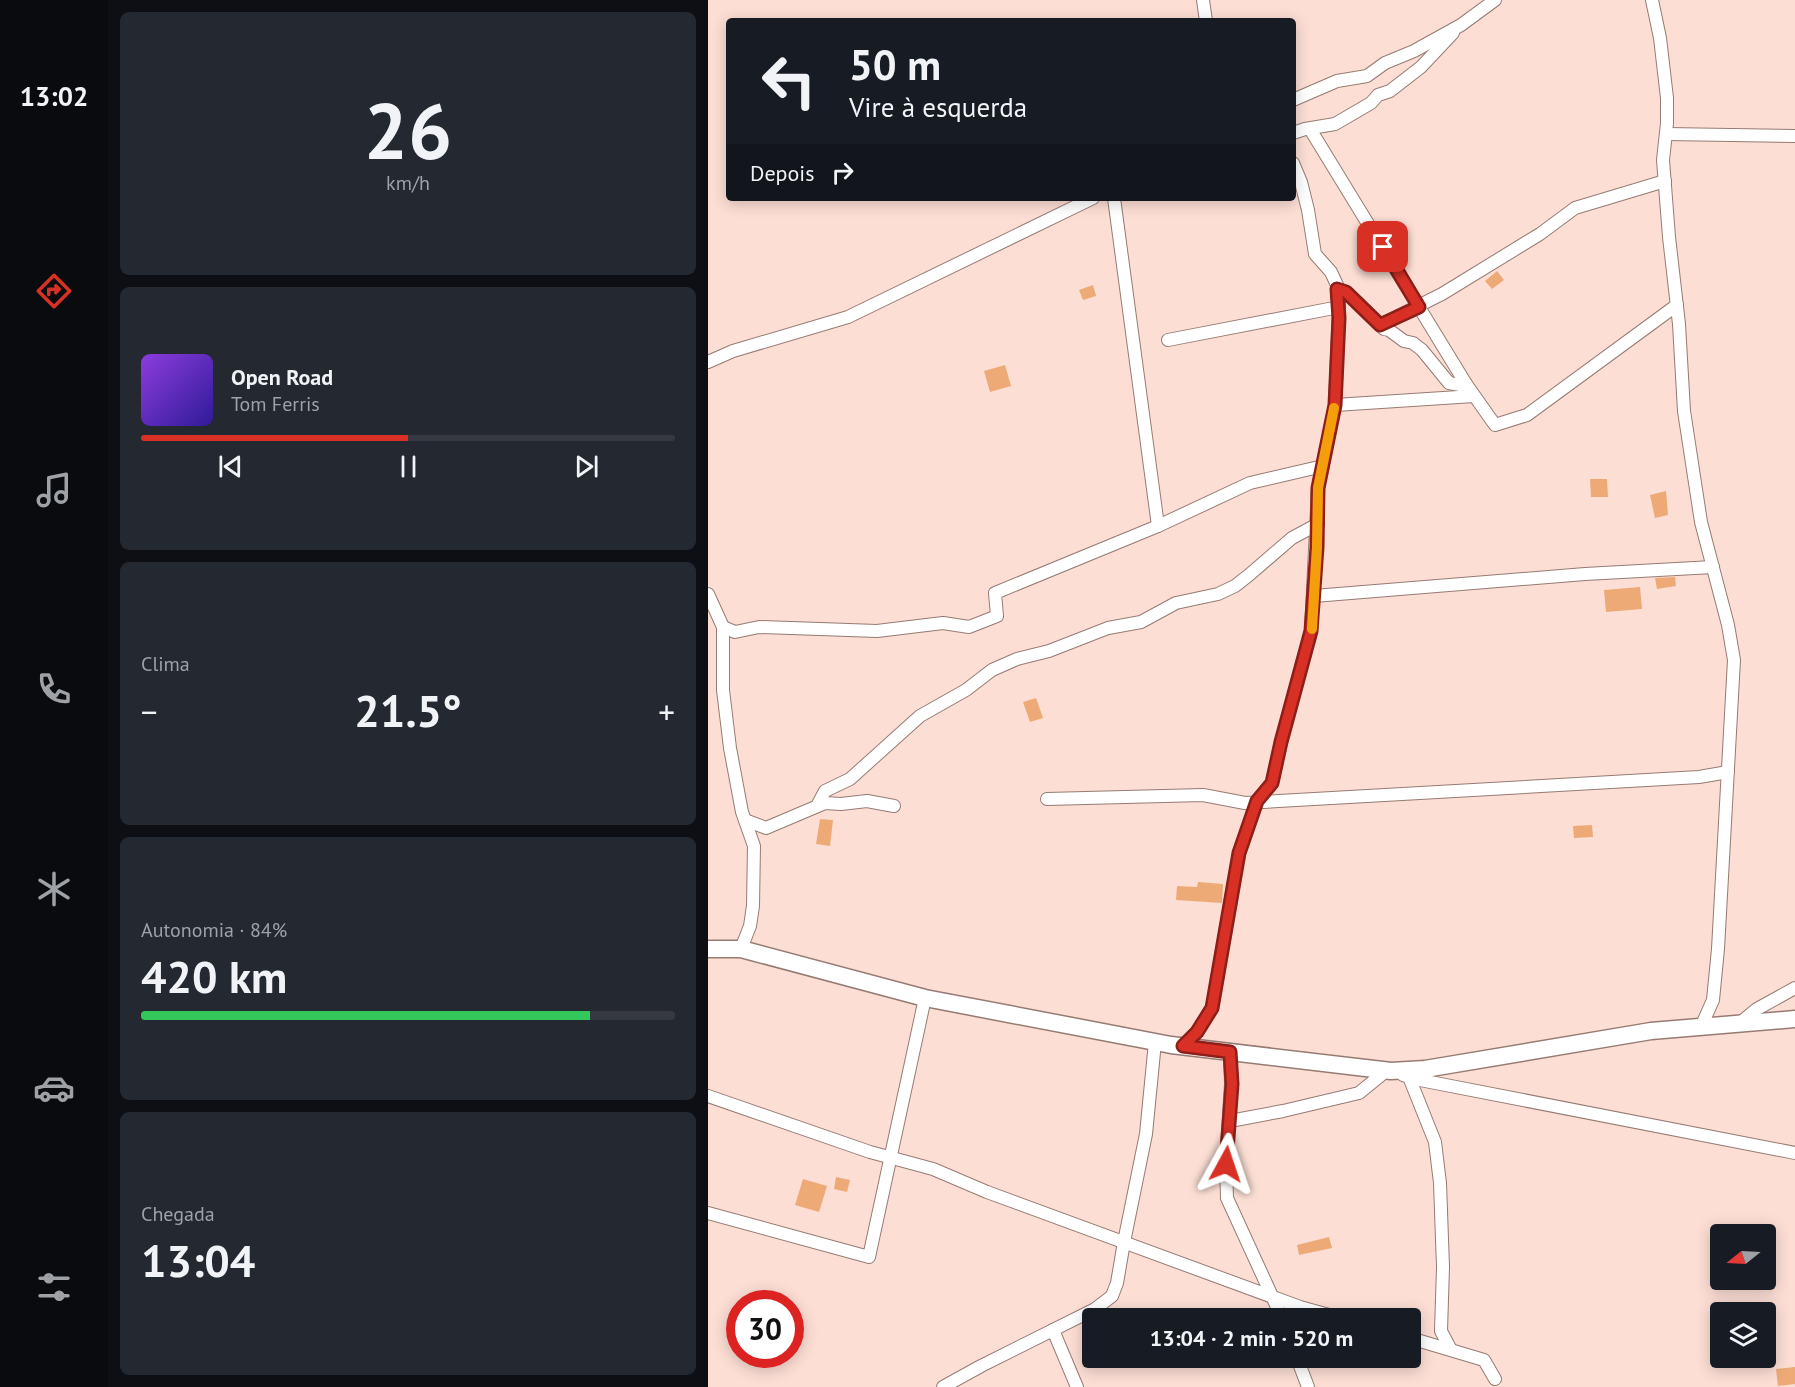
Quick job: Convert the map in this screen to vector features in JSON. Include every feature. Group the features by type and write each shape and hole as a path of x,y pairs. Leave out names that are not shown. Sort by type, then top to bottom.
{"street":[{"path":"1203,0 1206,18"},
{"path":"1296,99 1337,81 1367,76 1385,63 1414,51 1461,25 1495,0"},
{"path":"1652,0 1664,65 1666,134 1663,160 1677,305 1684,411 1701,522 1728,625 1734,660 1718,949 1713,1000 1701,1027"},
{"path":"1296,132 1335,124 1371,103 1378,95 1390,91 1421,67 1461,25"},
{"path":"1310,129 1466,384 1496,425 1527,415 1677,305"},
{"path":"1666,134 1795,136"},
{"path":"1183,1046 1197,1032 1212,1008 1239,853 1257,801 1272,783 1311,631 1318,488 1335,405 1339,307 1337,289 1331,272 1315,254 1308,210 1296,170"},
{"path":"1380,325 1419,307 1540,234 1575,208 1665,181"},
{"path":"708,362 733,351 848,317 1087,201"},
{"path":"1114,201 1158,525"},
{"path":"1337,289 1346,292 1380,325 1422,350 1449,382 1466,384"},
{"path":"1168,340 1339,307"},
{"path":"1335,405 1474,396"},
{"path":"723,627 735,632 759,627 877,631 943,623 969,627 997,616 995,593 1158,525 1250,483 1323,466"},
{"path":"817,806 825,791 850,779 920,716 966,690 992,670 1017,659 1049,651 1108,628 1141,622 1176,603 1218,594 1235,586 1292,538 1318,524"},
{"path":"1314,596 1585,574 1713,567"},
{"path":"708,594 723,627 725,706 730,748 745,820 754,846 750,926 741,949"},
{"path":"1047,799 1203,795 1245,803 1699,777 1728,772"},
{"path":"745,820 766,828 825,803 841,804 856,801 894,806"},
{"path":"708,949 741,949 925,998 1155,1042 1398,1073 1795,1153"},
{"path":"1740,1023 1757,1009 1795,988"},
{"path":"708,1213 868,1257 925,998"},
{"path":"1230,1121 1359,1093 1398,1073 1651,1031 1795,1019"},
{"path":"943,1387 981,1365 1095,1309 1112,1296 1117,1283 1146,1134 1155,1042"},
{"path":"1230,1052 1227,1198 1278,1308"},
{"path":"1398,1073 1435,1142 1440,1183 1443,1267 1442,1331 1451,1350"},
{"path":"708,1096 890,1157 933,1168 987,1192 1304,1308"},
{"path":"1053,1330 1077,1387"},
{"path":"1421,1341 1484,1359 1495,1379"},
{"path":"1301,1368 1308,1387"}],"building":[{"path":"1497,271 1504,280 1492,289 1485,281"},
{"path":"1093,285 1096,296 1083,300 1079,290"},
{"path":"1005,365 1011,386 990,392 984,371"},
{"path":"1590,479 1607,479 1608,497 1591,497"},
{"path":"1666,491 1668,515 1655,518 1650,495"},
{"path":"1675,577 1676,586 1657,589 1655,578"},
{"path":"1640,587 1642,609 1606,612 1604,590"},
{"path":"1036,698 1043,718 1030,722 1023,702"},
{"path":"820,819 833,820 830,846 816,844"},
{"path":"1592,825 1593,837 1574,838 1573,826"},
{"path":"1198,882 1223,884 1222,903 1176,900 1177,886 1197,887"},
{"path":"836,1177 850,1180 847,1192 834,1189"},
{"path":"803,1179 827,1186 819,1212 795,1205"},
{"path":"1329,1237 1332,1248 1299,1255 1297,1245"},
{"path":"1795,1367 1795,1384 1778,1386 1776,1369"}],"slow traffic":[{"path":"1312,629 1318,488 1334,408"}],"route":[{"path":"1226,1164 1232,1084 1230,1052 1183,1046 1205,1022 1212,1008 1239,853 1257,801 1272,783 1311,631 1317,547 1318,488 1335,405 1339,318 1337,289 1346,292 1380,325 1419,307 1383,247"}]}
